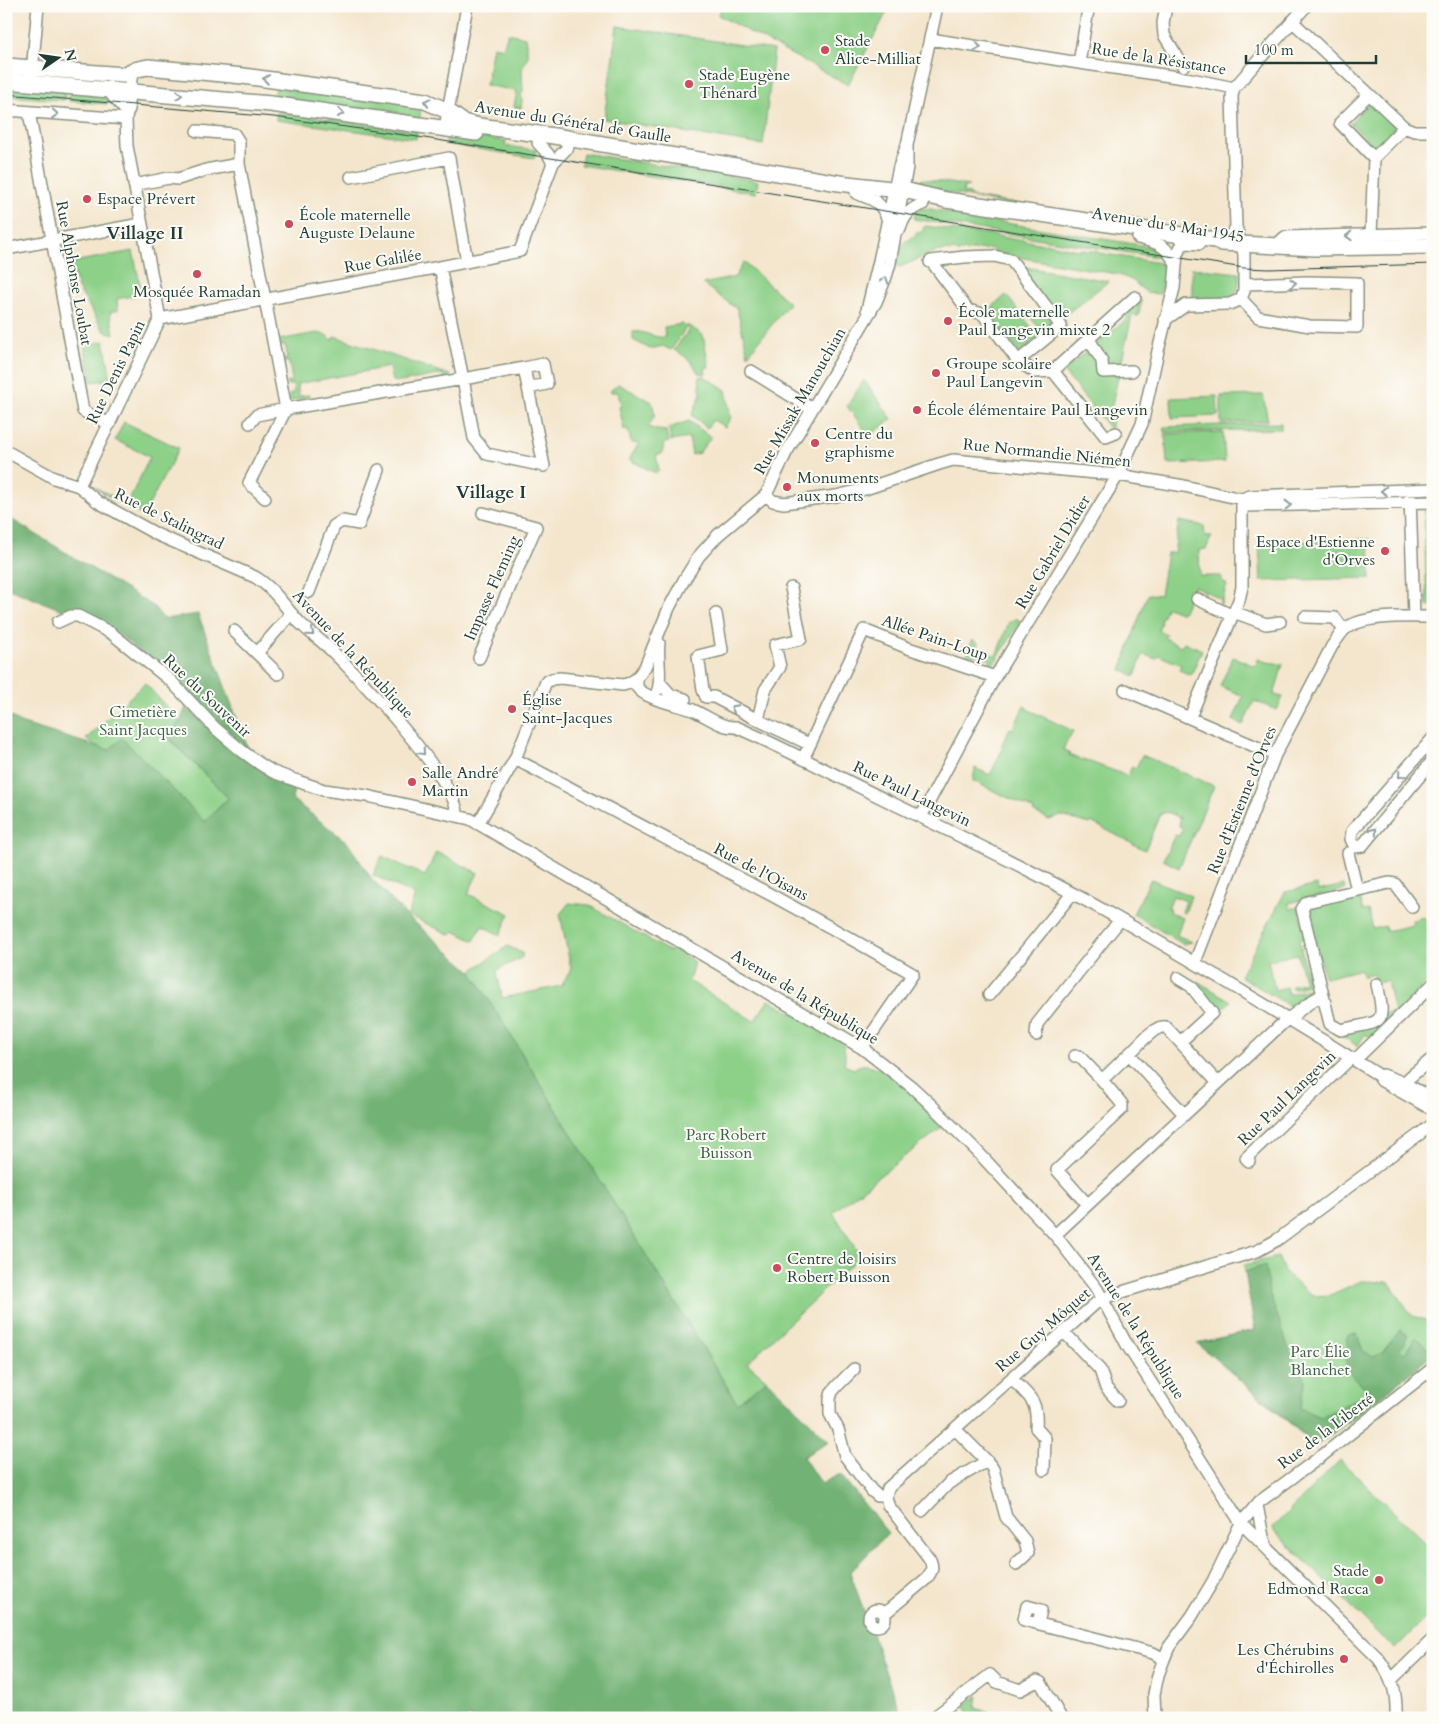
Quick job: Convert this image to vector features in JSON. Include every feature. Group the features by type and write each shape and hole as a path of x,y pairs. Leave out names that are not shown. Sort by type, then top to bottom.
{"main road":[{"name":"Avenue du Général de Gaulle","path":"6,66 32,76 109,89 272,104 538,143 569,143 772,172 856,190"},
{"name":"Avenue du Général de Gaulle","path":"6,81 32,76 124,75 148,67 249,77 425,100 448,111 463,122 479,126 569,143 897,195"},
{"path":"109,89 127,114"},
{"name":"Avenue du 8 Mai 1945","path":"897,195 946,200 1215,240 1258,256 1433,252"},
{"name":"Avenue du 8 Mai 1945","path":"897,195 923,204 1182,245 1242,249 1433,246"}],"street":[{"path":"32,76 38,6"},
{"path":"445,128 467,6"},
{"name":"Rue Missak Manouchian","path":"766,495 786,453 876,302 886,277 893,246 897,195 905,150 937,6"},
{"path":"1166,6 1163,23 1164,35 1183,66"},
{"path":"1166,320 1186,305 1230,304 1240,299 1244,291 1242,249 1236,227 1232,96 1234,88 1306,6"},
{"name":"Rue de la Résistance","path":"1079,63 1088,10"},
{"path":"1292,21 1404,127 1414,131 1433,131"},
{"name":"Rue de la Résistance","path":"930,39 1191,79 1234,88"},
{"name":"Rue Denis Papin","path":"79,486 160,319 127,146 127,114 132,72"},
{"path":"1369,94 1340,123 1374,158"},
{"path":"6,110 127,114"},
{"name":"Rue Alphonse Loubat","path":"29,112 83,411 110,424"},
{"path":"1371,235 1374,158 1404,127"},
{"path":"197,131 234,134 238,142 239,164 286,409 249,483 265,498"},
{"path":"538,143 553,163"},
{"name":"Rue Galilée","path":"160,319 520,251 553,163 569,143"},
{"path":"891,258 887,240 904,163 905,150"},
{"path":"351,178 449,158 467,262"},
{"path":"134,185 169,178 178,180 206,170 239,164"},
{"path":"856,190 887,179 903,167 911,182 918,188 933,192 946,200"},
{"path":"856,190 863,189 897,195"},
{"path":"856,190 880,204 887,218"},
{"name":"Rue Missak Manouchian","path":"863,323 879,261 887,218 897,195"},
{"path":"893,246 903,219 913,208 923,204"},
{"path":"6,249 141,224"},
{"path":"1186,305 1179,300 1174,288 1175,263 1182,245 1187,243 1215,246 1233,234 1236,227"},
{"path":"1274,247 1285,237 1433,233"},
{"path":"1138,238 1162,245 1168,250 1175,263"},
{"path":"1018,361 1061,326 1011,260 994,256 930,261 968,310 983,314 1018,361 1035,372 1053,371 1135,297"},
{"path":"440,267 474,438 487,454 544,466 524,368"},
{"path":"1240,299 1258,317 1317,327 1357,327 1357,283 1244,284"},
{"name":"Rue Gabriel Didier","path":"921,817 996,677 1118,475 1142,424 1174,288"},
{"path":"1089,339 1102,361 1103,372 1132,371"},
{"path":"250,423 257,415 286,409 543,364 548,384 528,388"},
{"path":"751,371 812,409"},
{"path":"1053,371 1106,437 1116,433"},
{"name":"Rue de Stalingrad","path":"6,451 54,478 79,486 98,502 158,535 249,574 267,584"},
{"name":"Rue Normandie Niémen","path":"766,495 773,501 784,503 836,496 866,489 953,460 1118,475 1184,486 1242,499 1250,496 1433,489"},
{"path":"308,592 334,526 342,521 359,524 379,470"},
{"path":"1410,490 1414,617"},
{"path":"478,824 514,759 546,682 560,678 623,685 630,683 646,667 669,608 699,556 718,535 766,495"},
{"path":"1190,718 1234,614 1242,587 1242,499"},
{"name":"Rue Normandie Niémen","path":"1242,499 1248,506 1410,504 1433,502"},
{"name":"Impasse Fleming","path":"479,658 536,527 483,513"},
{"name":"Avenue de la République","path":"267,584 291,614 343,662 424,755 453,797 458,808 457,816 478,824 862,1048 912,1087 976,1150 1055,1235 1086,1273 1127,1345 1241,1523 1378,1658 1388,1672 1396,1696 1396,1718"},
{"path":"758,720 765,690 780,667 775,645 801,639 791,588"},
{"path":"1197,600 1229,614 1266,624 1280,622"},
{"path":"257,653 291,614"},
{"path":"700,704 703,690 698,656 722,650 716,614"},
{"name":"Rue du Souvenir","path":"58,622 71,616 78,616 111,633 171,681 215,728 248,756 273,772 324,790 367,796 457,816"},
{"path":"1305,617 1335,618 1344,630 1365,620 1433,617"},
{"name":"Allée Pain-Loup","path":"809,744 864,630 908,648 996,677"},
{"name":"Rue d'Estienne d'Orves","path":"1195,962 1275,755 1332,646 1344,630"},
{"path":"234,631 278,674"},
{"path":"612,684 645,694 654,693 659,687 660,680 658,654 660,634"},
{"path":"639,675 648,670 653,671 660,680"},
{"path":"639,675 637,687 645,694"},
{"name":"Rue Paul Langevin","path":"660,680 672,695 700,704 730,721 736,727 921,817 1120,920 1195,962 1288,1019 1377,1074 1382,1081 1433,1099"},
{"path":"1125,690 1275,755"},
{"name":"Rue Paul Langevin","path":"645,694 700,704"},
{"path":"700,704 714,697 809,744 803,758"},
{"path":"1433,738 1352,831 1350,839 1355,847 1362,846 1433,760"},
{"name":"Rue de l'Oisans","path":"514,759 603,804 913,974 862,1048"},
{"path":"1348,853 1357,890"},
{"name":"Rue Paul Langevin","path":"1377,984 1382,1016 1376,1022 1341,1030 1330,1024 1302,909 1306,902 1389,883 1395,884 1412,907"},
{"path":"989,995 1072,894"},
{"path":"1036,1035 1037,1024 1120,920"},
{"path":"1178,978 1191,986 1212,1013 1180,1042"},
{"name":"Rue Paul Langevin","path":"1249,1161 1246,1158 1433,984"},
{"path":"1055,1235 1288,1019 1322,996"},
{"path":"1102,1080 1159,1026 1166,1027 1218,1083"},
{"path":"1129,1054 1184,1114"},
{"path":"1075,1056 1079,1056 1122,1104 1122,1108 1056,1170 1087,1204"},
{"path":"1401,1087 1433,1058"},
{"name":"Rue Paul Langevin","path":"1401,1087 1433,1110"},
{"name":"Rue Guy Môquet","path":"886,1496 888,1488 1096,1303 1109,1296 1257,1251 1277,1240 1433,1124"},
{"path":"1064,1332 1100,1370 1106,1388 1118,1401"},
{"name":"Rue de la Liberté","path":"1241,1523 1257,1505 1433,1368"},
{"path":"854,1369 832,1392 830,1399 830,1414 838,1429 845,1456 872,1491 878,1496 886,1496 889,1508 928,1558 932,1567 931,1574 926,1580 884,1614"},
{"path":"1012,1379 1035,1404 1037,1413 1036,1428 1045,1438 1044,1470"},
{"path":"955,1428 993,1469 1006,1518 1025,1541 1028,1549 1028,1553 1016,1564"},
{"path":"922,1511 949,1483 987,1461"},
{"path":"1257,1505 1263,1537 1268,1549"},
{"path":"1151,1717 1155,1684 1169,1647 1192,1616 1214,1580 1241,1523"},
{"path":"1038,1624 1153,1653 1164,1659"},
{"path":"1391,1680 1433,1639"},
{"path":"933,1718 990,1675 997,1682 1020,1690 1037,1681 1041,1682 1061,1718"}],"green space":[{"name":"Stade Alice-Milliat","path":"723,6 885,6 889,8 848,85 718,15"},
{"name":"Stade Eugène Thénard","path":"617,26 774,50 763,145 604,119"},
{"path":"508,33 525,37 528,56 522,69 523,92 521,92 521,108 514,107 517,91 485,85 493,46 503,48"},
{"path":"6,83 65,92 64,100 6,96"},
{"path":"276,88 422,103 419,122 276,98"},
{"path":"70,89 107,96 107,104 69,101"},
{"path":"1371,101 1395,127 1376,149 1350,123"},
{"path":"277,112 417,131 416,139 276,120"},
{"path":"450,132 506,141 505,146 536,150 534,158 446,144 447,137 450,137"},
{"path":"583,153 758,181 756,193 581,165"},
{"path":"922,179 969,186 964,187 963,193 970,194 971,197 1029,204 1030,206 1028,209 922,187 918,185"},
{"path":"924,208 1140,245 1162,250 1170,259 914,219 916,209"},
{"path":"926,226 989,234 1077,250 1084,249 1085,251 1096,251 1160,263 1164,273 1161,294 1148,293 1134,281 1117,274 1006,255 990,255 994,250 992,248 990,250 987,248 985,250 978,249 976,251 973,249 971,252 964,250 962,252 960,250 958,253 955,250 934,252 900,267 896,265 899,251 905,242 918,232 924,230 923,228"},
{"path":"133,251 142,294 117,299 118,310 110,312 114,334 104,331 78,288 73,270 64,272 62,264"},
{"path":"744,262 789,303 748,355 737,309 703,284 735,277"},
{"path":"1018,266 1109,281 1060,319"},
{"path":"1192,268 1239,273 1239,284 1235,295 1227,299 1192,301"},
{"path":"1006,295 1039,337 1019,353 991,318 996,313 992,307"},
{"path":"1139,300 1142,301 1138,316 1132,315 1109,418 1115,416 1110,429 1063,371 1127,319 1123,313"},
{"path":"1043,309 1055,325 1044,334 1031,318"},
{"path":"683,324 685,329 671,350 663,346 650,349 633,340 633,332 665,337 664,327"},
{"path":"687,325 703,335 709,367 705,368 706,374 698,373 688,359 674,350 688,331"},
{"path":"317,333 326,335 332,340 334,336 450,375 451,378 444,379 443,374 401,382 392,381 389,367 297,384 299,396 309,395 309,397 290,401 289,395 294,393 293,385 287,385 286,383 292,381 289,362 283,362 282,360 288,358 285,345 279,346 278,340"},
{"path":"104,341 111,379 92,382 84,345"},
{"path":"704,376 726,390 731,418 725,427 713,420 707,428 692,415 701,394 699,377"},
{"path":"864,380 892,419 869,436 847,406"},
{"path":"618,384 652,402 655,415 648,427 666,431 669,442 664,443 662,454 656,455 659,471 656,473 629,460 639,443 631,443 628,429 624,430 618,392 609,392"},
{"path":"1263,395 1268,421 1221,423 1221,396"},
{"path":"1217,396 1218,416 1172,418 1171,398"},
{"path":"689,421 711,437 699,453 692,455 689,438 671,441 669,428"},
{"path":"124,422 179,448 143,516 93,486 127,504 150,457 115,440"},
{"path":"1281,423 1281,429 1165,432 1164,427"},
{"path":"1223,432 1225,462 1167,464 1165,434"},
{"path":"1424,510 1433,510 1433,606 1427,606"},
{"path":"6,516 153,606 164,619 198,614 249,751 194,699 114,630 6,588"},
{"path":"1179,521 1204,526 1205,536 1212,536 1206,549 1199,550 1200,576 1221,576 1227,585 1221,605 1219,605 1221,599 1194,586 1182,613 1167,607 1160,621 1158,630 1166,634 1164,638 1181,646 1184,642 1202,650 1191,675 1179,670 1181,665 1158,655 1156,659 1143,654 1135,676 1121,670 1146,598 1149,594 1160,595 1167,553 1174,553"},
{"path":"1369,539 1371,578 1261,581 1259,542"},
{"path":"1018,619 1020,623 990,667 988,665 991,659 973,655 969,659 966,658 972,640 978,643 977,648 996,656 1009,622"},
{"path":"1233,657 1255,666 1258,659 1283,664 1274,695 1283,697 1277,710 1254,701 1243,725 1233,720 1243,696 1220,686"},
{"name":"Cimetière Saint Jacques","path":"145,683 180,722 166,736 228,798 205,822 122,739 109,750 94,745 86,739"},
{"path":"1024,706 1073,731 1063,749 1070,753 1069,755 1128,776 1132,766 1136,768 1142,755 1214,786 1179,868 1163,860 1175,835 1179,836 1183,828 1179,826 1180,818 1173,814 1160,814 1145,850 1091,822 1090,824 1061,816 1049,820 1033,812 1034,810 973,781 975,768 990,775 1003,748 1001,746 1010,728 1013,729"},
{"path":"186,707 244,757 295,786 292,799 347,842 372,879 405,914 471,971 737,1403 767,1380 829,1441 803,1457 821,1484 840,1474 888,1533 850,1572 902,1718 6,1718 6,713 20,723 109,750 122,738 205,822 228,798 166,735 180,722"},
{"path":"436,852 478,873 468,894 510,914 500,935 482,926 474,941 454,931 451,935 408,915 415,895 373,875 382,856 425,876"},
{"path":"1151,879 1191,896 1185,913 1182,912 1186,901 1173,896 1168,908 1170,909 1169,912 1183,918 1177,935 1192,942 1183,944 1133,914"},
{"path":"1317,885 1318,891 1344,885 1345,890 1289,903 1290,909 1298,907 1306,938 1299,940 1309,982 1316,981 1316,983 1293,989 1291,986 1305,982 1297,954 1268,961 1275,990 1286,987 1288,994 1317,987 1315,991 1293,1008 1240,976 1285,892"},
{"path":"1358,895 1363,911 1368,910 1373,929 1385,926 1386,931 1413,925 1412,920 1424,917 1428,921 1433,914 1433,975 1373,1039 1365,1034 1358,1046 1340,1035 1384,1014 1394,1012 1387,981 1375,983 1373,974 1363,977 1361,969 1326,978 1307,910 1310,906"},
{"name":"Parc Robert Buisson","path":"569,903 589,905 665,949 670,951 674,949 694,962 689,981 754,1021 769,1000 842,1041 845,1053 844,1065 854,1069 863,1065 875,1067 888,1074 915,1096 944,1126 833,1212 860,1256 747,1363 767,1380 737,1403 471,971 508,946 522,953 522,957 497,971 502,998 561,986 571,969 560,914"},
{"path":"1197,981 1231,1001 1218,1013 1194,986"},
{"name":"Parc Élie Blanchet","path":"1278,1257 1284,1271 1312,1296 1330,1295 1361,1281 1389,1282 1412,1316 1433,1322 1433,1354 1316,1446 1197,1343 1255,1330 1244,1265"},
{"path":"1265,1265 1269,1292 1296,1369 1306,1379 1300,1408 1321,1417 1356,1399 1362,1411 1317,1445 1197,1343 1255,1330 1245,1272"},
{"path":"1400,1330 1408,1335 1399,1351 1405,1353 1416,1337 1433,1354 1378,1399 1346,1370 1348,1335 1357,1334 1363,1351 1373,1357 1382,1353"},
{"name":"Stade Edmond Racca","path":"1340,1460 1433,1550 1433,1610 1395,1649 1274,1531 1273,1527"},
{"path":"978,1696 976,1708 1001,1718 973,1718 964,1706"}],"tram line":[{"path":"6,94 274,117 418,137 1244,268 1269,269 1433,264"}],"place":[{"name":"Stade Alice-Milliat","path":"825,50"},
{"name":"Stade Eugène Thénard","path":"689,84"},
{"name":"Espace Prévert","path":"87,199"},
{"name":"École maternelle Auguste Delaune","path":"289,224"},
{"name":"Mosquée Ramadan","path":"197,274"},
{"name":"École maternelle Paul Langevin mixte 2","path":"948,321"},
{"name":"Groupe scolaire Paul Langevin","path":"936,373"},
{"name":"École élémentaire Paul Langevin","path":"917,410"},
{"name":"Centre du graphisme","path":"815,443"},
{"name":"Monuments aux morts","path":"787,487"},
{"name":"Espace d'Estienne d'Orves","path":"1385,551"},
{"name":"Église Saint-Jacques","path":"512,709"},
{"name":"Salle André Martin","path":"412,782"},
{"name":"Centre de loisirs Robert Buisson","path":"777,1268"},
{"name":"Stade Edmond Racca","path":"1379,1580"},
{"name":"Les Chérubins d'Échirolles","path":"1344,1659"}],"district":[{"name":"Village II","path":"145,233"},
{"name":"Village I","path":"491,492"}]}
